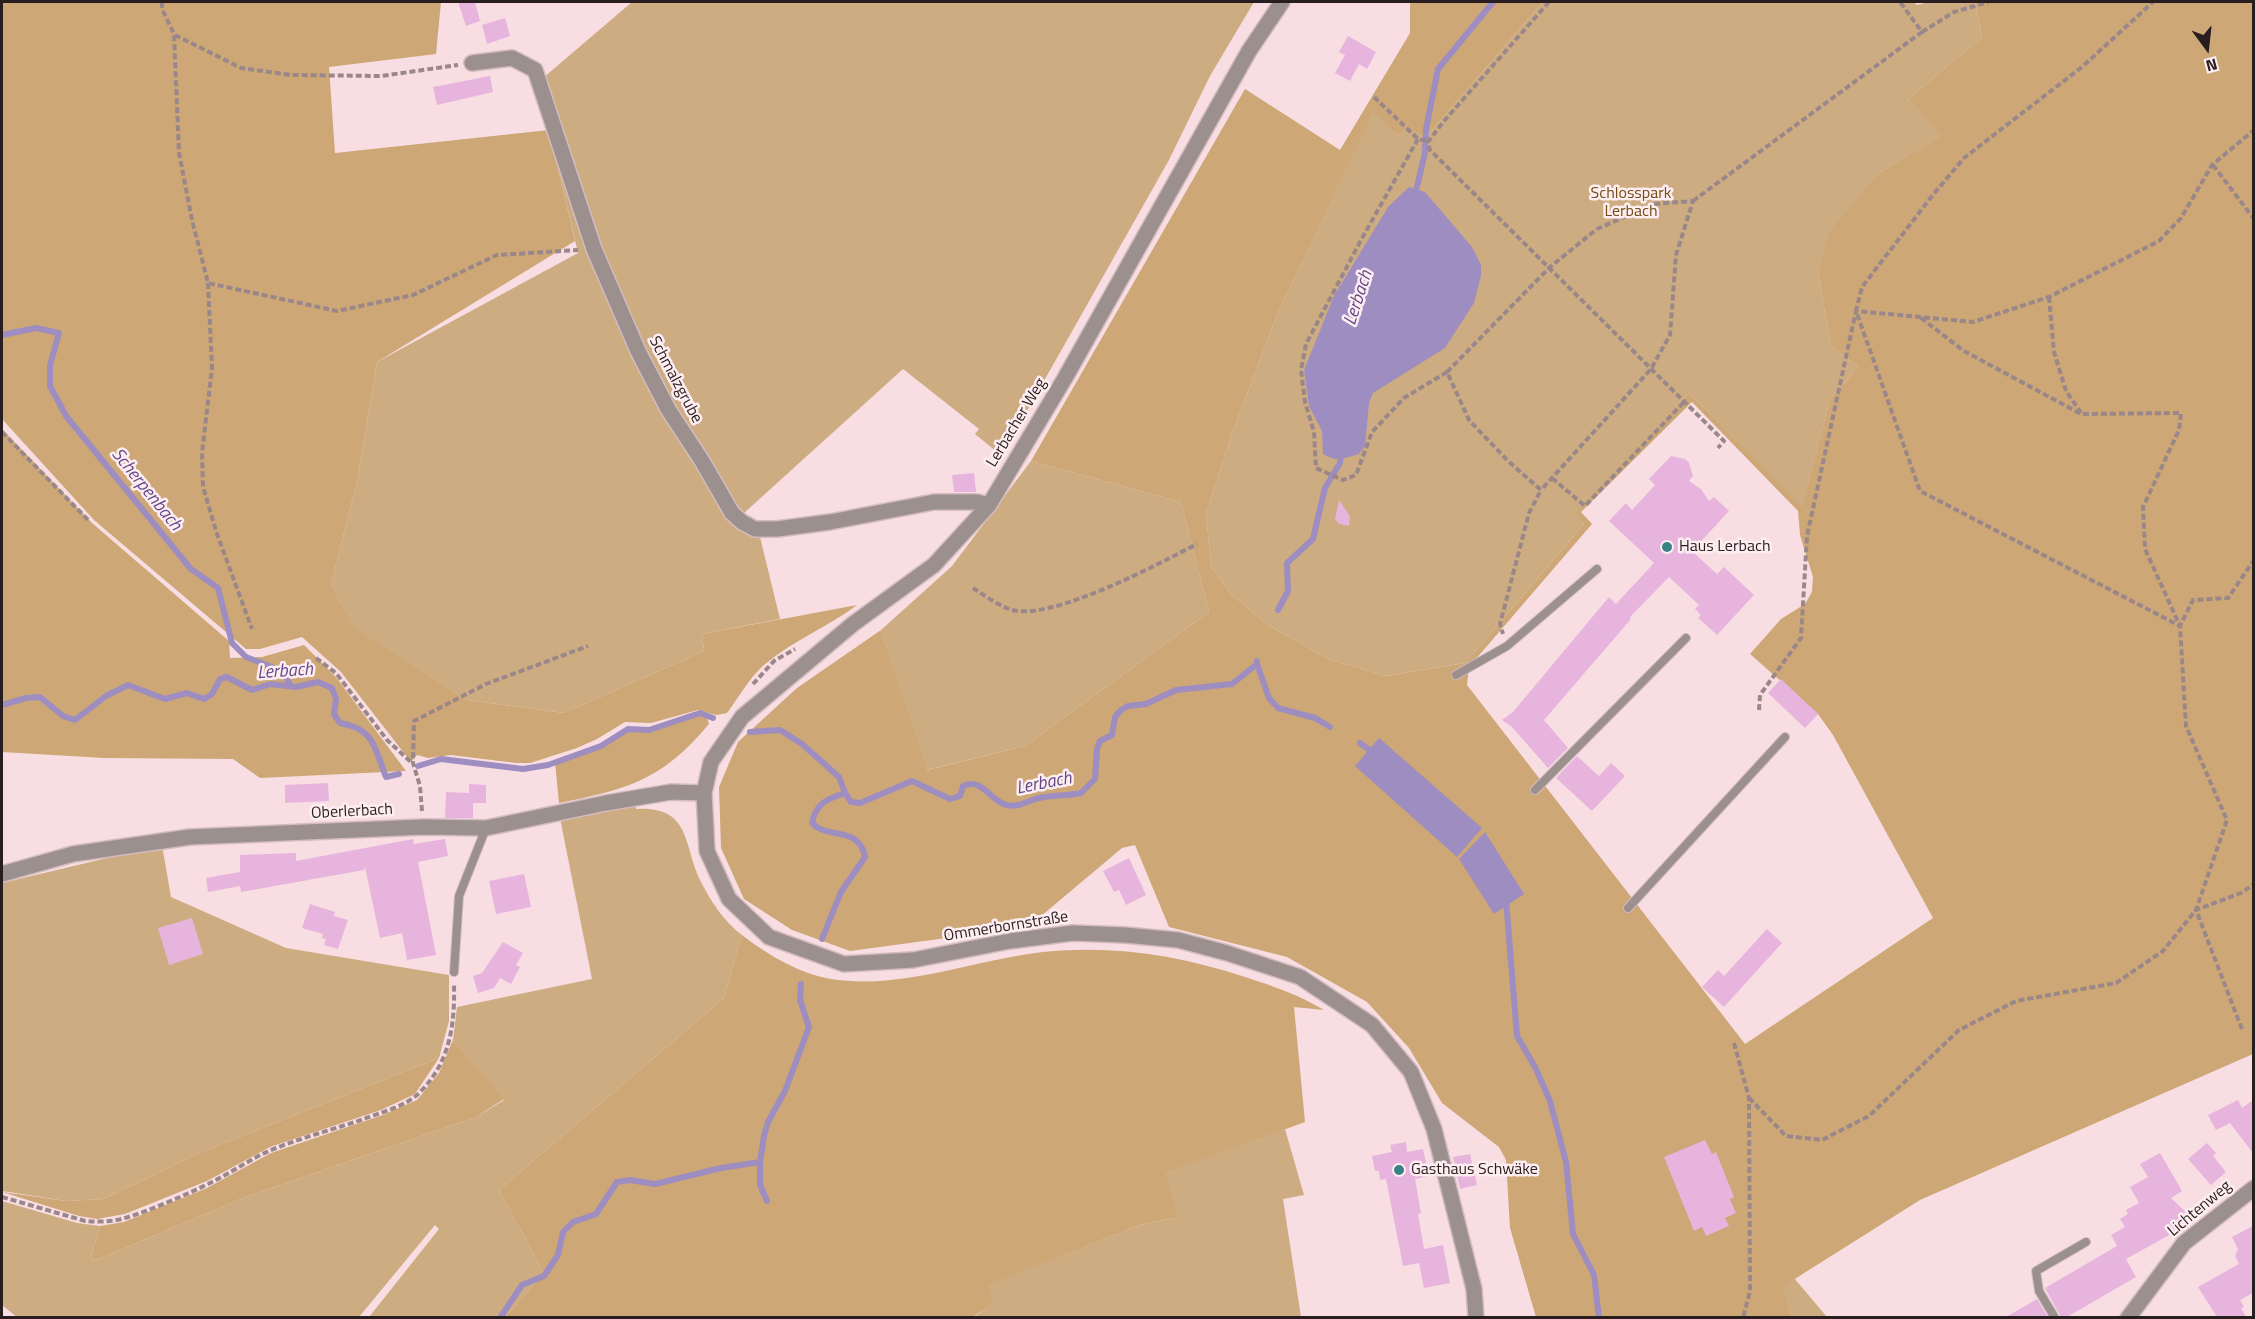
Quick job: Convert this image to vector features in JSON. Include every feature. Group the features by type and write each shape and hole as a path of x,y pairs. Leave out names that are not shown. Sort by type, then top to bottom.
{"street":[{"name":"Lerbacher Weg","path":"704,793 711,762 742,717 853,624 934,564 989,506 1071,368 1249,51 1282,2"},
{"name":"Schmalzgrube","path":"472,63 512,58 535,70 594,249 638,351 668,409 732,513 742,522 756,529 777,529 830,522 934,502 977,502 989,506"},
{"name":"Oberlerbach","path":"2,874 73,854 190,837 423,827 486,828 670,792 704,793"},
{"name":"Ommerbornstraße","path":"704,793 707,851 729,899 768,937 844,964 913,960 1010,941 1073,933 1178,940 1300,977 1372,1025 1411,1072 1434,1129 1474,1289 1476,1317"},
{"name":"Lichtenweg","path":"2128,1317 2184,1243 2253,1188"}],"lane":[{"path":"1456,675 1507,646 1597,569"},
{"path":"1535,790 1686,638"},
{"path":"1628,908 1785,737"},
{"path":"454,972 459,896 486,828"},
{"path":"2055,1317 2039,1291 2036,1271 2086,1242"}],"path":[{"path":"162,2 162,9 174,34 179,153 192,220 208,283 212,368 202,453 203,487 216,534 252,629"},
{"path":"1428,141 1549,2"},
{"path":"1900,2 1922,32"},
{"path":"1418,140 1361,240 1306,344 1300,370 1305,402 1314,432 1316,468 1343,480 1356,476 1372,432 1404,398 1447,372 1550,267 1597,229 1654,204 1693,201 1922,32 1954,12 1989,2"},
{"path":"1759,710 1760,694 1801,638 1807,536 1862,287 1964,158 2082,67 2153,2"},
{"path":"174,34 241,68 291,75 381,76 472,63"},
{"path":"1374,97 1418,140 1428,141"},
{"path":"1856,311 1973,322 2049,297 2159,241 2181,218 2212,165 2253,130"},
{"path":"1428,141 1430,150 1438,161 1550,267 1724,441 1718,448"},
{"path":"2212,165 2253,219"},
{"path":"1507,646 1500,624 1529,513 1541,490 1651,369 1670,335 1677,255 1693,201"},
{"path":"208,283 337,311 413,295 497,255 594,249"},
{"path":"2049,297 2054,352 2066,390 2082,414"},
{"path":"1856,311 1920,491 2180,626"},
{"path":"1749,1098 1786,1136 1822,1140 1869,1116 1959,1030 2016,1001 2116,983 2163,951 2196,910 2227,820 2186,726 2180,626 2145,549 2143,507 2179,430 2181,413 2082,414 1964,351 1921,318"},
{"path":"1447,372 1469,420 1508,461 1541,490"},
{"path":"1552,478 1585,506 1684,402"},
{"path":"2,432 90,522"},
{"path":"973,588 1010,610 1040,610 1090,596 1197,544"},
{"path":"2180,626 2193,600 2228,598 2253,560"},
{"path":"751,686 774,661 803,644"},
{"path":"423,827 420,786 413,763 414,721 486,684 588,646"},
{"path":"316,658 336,673 387,740 413,763"},
{"path":"2196,910 2241,893 2253,884"},
{"path":"2196,910 2242,1029"},
{"path":"2,1197 85,1221 116,1220 206,1185 277,1148 376,1114 412,1099 432,1076 450,1040 453,1026 454,972"},
{"path":"1734,1043 1749,1098 1750,1291 1743,1317"}],"green space":[{"path":"632,2 1254,2 1210,76 1169,160 1003,457 975,434 979,429 903,369 744,513 733,501 669,403 598,243 543,78"},
{"name":"Schlosspark Lerbach","path":"1543,2 1914,2 1917,5 1929,2 1975,2 1982,37 1908,99 1943,136 1880,172 1818,273 1831,346 1858,367 1830,399 1802,508 1689,393 1575,515 1584,524 1465,663 1386,676 1328,659 1268,625 1231,594 1211,567 1206,513 1232,433 1277,315 1373,112 1399,136 1407,124 1425,138"},
{"path":"549,130 630,349 658,407 731,521 743,532 760,537 780,619 702,634 704,651 564,713 467,700 354,629 331,584 357,482 377,362 578,253"},
{"path":"1031,461 1181,502 1209,612 1025,746 926,770 881,630 952,566"},
{"path":"635,802 636,809 654,810 667,814 676,821 687,841 700,880 708,895 723,917 742,935 724,998 499,1190 544,1273 505,1317 369,1317 439,1229 435,1225 359,1317 18,1318 2,1305 2,1201 77,1223 100,1226 91,1257 94,1261 243,1198 476,1117 504,1100 453,1040 457,1007 592,979 560,818"},
{"path":"162,845 171,897 286,948 449,975 449,1021 439,1058 199,1153 104,1199 66,1201 2,1191 2,883"},
{"path":"1285,1129 1304,1195 1283,1199 1301,1317 973,1318 991,1304 987,1285 1140,1225 1179,1217 1164,1173"},
{"path":"1794,1278 1827,1317 1792,1317 1781,1287"}],"shaded area":[{"path":"2,2 441,2 436,54 329,67 335,153 549,130 575,241 377,362 357,482 331,584 354,628 467,700 564,713 704,651 702,634 857,605 764,665 727,713 716,715 698,710 651,723 625,722 577,748 530,763 451,755 428,758 417,755 411,762 341,672 302,637 260,649 246,649 94,520 2,419"},
{"path":"1410,2 1543,2 1425,138 1407,125 1399,136 1373,113 1277,315 1232,433 1206,513 1211,567 1231,594 1268,625 1328,659 1386,676 1465,663 1584,524 1574,515 1689,393 1802,507 1830,399 1858,367 1831,346 1818,273 1829,232 1880,172 1942,136 1908,99 1982,37 1975,2 2253,2 2253,1054 1920,1200 1782,1287 1792,1317 1536,1317 1510,1228 1506,1160 1499,1147 1442,1103 1409,1048 1367,1002 1287,957 1169,927 1135,845 1122,848 1028,927 850,951 792,930 744,899 721,848 719,787 738,742 797,688 881,630 927,770 1025,746 1209,612 1181,502 1031,461 1245,89 1340,150 1410,33","holes":["1692,402 1798,511 1800,535 1813,577 1812,592 1805,604 1781,619 1750,654 1818,714 1833,735 1933,918 1745,1044 1467,685 1469,667 1592,524 1581,512"]},
{"path":"2,429 92,523 229,641 230,658 262,657 304,645 336,677 406,771 260,778 233,759 104,758 2,752"},
{"path":"697,713 710,717 707,718 709,724 676,758 659,770 625,787 559,803 555,762 600,745 625,729 654,728"},
{"path":"742,935 784,962 831,979 884,981 1043,952 1095,950 1170,958 1220,969 1255,980 1295,995 1324,1010 1294,1007 1305,1122 1165,1173 1179,1217 1140,1225 988,1285 992,1304 973,1317 505,1317 544,1273 499,1190 724,998"},
{"path":"453,1040 504,1099 476,1117 243,1198 94,1261 91,1257 100,1226 124,1222 207,1188 271,1153 383,1115 417,1100 439,1073"},
{"path":"439,1058 415,1094 381,1110 270,1147 207,1181 125,1214 97,1219 79,1216 2,1192 66,1201 104,1199 199,1153"}],"water":[{"path":"1409,187 1425,192 1472,247 1481,265 1481,276 1474,303 1445,348 1373,393 1369,403 1365,446 1359,454 1334,459 1323,454 1322,431 1309,406 1304,370 1334,296 1388,207"},
{"path":"1379,738 1482,828 1457,857 1355,766"},
{"path":"1485,832 1524,894 1494,914 1459,859"}],"building":[{"path":"458,2 475,2 480,21 466,26"},
{"path":"505,18 510,36 487,44 482,25"},
{"path":"1348,36 1376,52 1367,69 1359,64 1350,81 1335,73 1345,55 1339,52"},
{"path":"490,76 493,92 437,105 433,87"},
{"path":"1671,456 1685,459 1689,463 1693,476 1689,481 1701,489 1709,501 1714,497 1729,511 1692,551 1717,574 1724,567 1754,595 1717,635 1698,618 1701,615 1695,609 1699,605 1669,577 1630,617 1631,619 1544,720 1568,748 1548,768 1512,727 1502,720 1513,712 1609,597 1616,604 1654,563 1609,521 1626,503 1632,510 1655,485 1649,479"},
{"path":"974,473 976,492 954,492 952,475"},
{"path":"1339,500 1350,516 1349,526 1339,524 1335,519"},
{"path":"1781,679 1818,714 1805,728 1768,693"},
{"path":"1577,756 1599,776 1611,763 1625,776 1592,811 1556,778"},
{"path":"328,783 329,801 285,803 285,785"},
{"path":"469,784 486,785 486,803 473,803 473,818 445,818 446,792 469,793"},
{"path":"413,839 414,844 445,839 448,856 418,862 436,955 407,960 402,933 380,938 365,867 364,870 241,892 240,886 208,892 206,878 240,872 240,855 296,853 296,861"},
{"path":"1129,858 1146,895 1126,905 1119,890 1114,892 1103,871"},
{"path":"524,874 531,907 496,914 489,881"},
{"path":"310,904 335,912 334,916 348,920 338,949 324,945 326,939 322,938 323,934 302,928"},
{"path":"192,918 203,954 169,965 158,928"},
{"path":"1767,929 1782,943 1724,1007 1702,987 1718,970 1724,976"},
{"path":"503,942 523,953 516,965 520,967 511,984 500,978 494,988 478,993 473,976 482,973"},
{"path":"2238,1100 2242,1108 2253,1100 2253,1153 2230,1123 2216,1130 2208,1115"},
{"path":"1705,1140 1712,1154 1716,1152 1734,1197 1730,1199 1736,1213 1725,1218 1729,1226 1706,1236 1702,1227 1694,1231 1664,1157"},
{"path":"1406,1142 1407,1152 1423,1149 1429,1176 1415,1179 1424,1249 1443,1245 1450,1283 1424,1288 1419,1263 1403,1266 1386,1179 1380,1180 1379,1171 1375,1171 1372,1156 1392,1152 1390,1145"},
{"path":"2207,1143 2216,1153 2213,1156 2226,1172 2211,1185 2188,1159"},
{"path":"2160,1153 2182,1191 2171,1198 2195,1221 2175,1239 2171,1234 2126,1259 2136,1277 2067,1317 2061,1317 2045,1288 2117,1246 2111,1235 2125,1227 2120,1219 2128,1214 2126,1210 2139,1203 2130,1187 2148,1177 2140,1164"},
{"path":"1470,1154 1477,1185 1460,1189 1453,1157"},
{"path":"2253,1226 2253,1293 2240,1300 2246,1317 2217,1317 2198,1287 2239,1264 2235,1256 2238,1249 2232,1237"},
{"path":"2037,1299 2048,1317 2006,1317"}],"waterway":[{"name":"Lerbach","path":"1415,195 1425,153 1426,129 1438,69 1493,2"},
{"name":"Scherpenbach","path":"2,335 36,328 59,333 50,365 50,386 66,416 191,569 218,588 232,643 246,657 282,671 291,686"},
{"name":"Lerbach","path":"1278,610 1288,591 1287,563 1313,539 1325,488 1340,463 1341,450"},
{"name":"Lerbach","path":"750,732 780,730 802,744 839,777 851,802 860,803 912,781 950,799 960,796 963,786 976,785 1001,803 1016,805 1044,797 1081,793 1095,779 1097,749 1100,741 1112,735 1115,717 1121,710 1128,706 1146,704 1176,690 1232,684 1257,664 1257,661"},
{"path":"1257,664 1269,698 1278,708 1315,718 1330,727"},
{"name":"Lerbach","path":"2,705 26,698 40,697 63,716 75,720 106,696 128,685 165,699 187,693 204,699 212,694 220,679 227,677 252,690 270,684 296,687 318,682 332,688 336,699 334,714 340,723 360,730 372,741 386,777 399,774"},
{"name":"Lerbach","path":"418,766 441,759 523,769 548,765 601,746 628,729 649,730 700,713 713,718"},
{"path":"1360,743 1375,754"},
{"path":"822,939 841,892 865,857 862,847 850,837 826,831 812,823 819,806 845,793"},
{"path":"1506,900 1517,1036 1535,1067 1550,1101 1566,1162 1573,1234 1594,1275 1599,1318"},
{"path":"500,1318 522,1285 544,1276 558,1255 563,1232 573,1222 596,1214 617,1182 630,1180 655,1184 721,1168 760,1162 768,1122 785,1091 809,1027 800,1000 801,984"},
{"path":"760,1162 760,1185 767,1201"}],"place":[{"name":"Haus Lerbach","path":"1667,547"},
{"name":"Gasthaus Schwäke","path":"1399,1170"}]}
